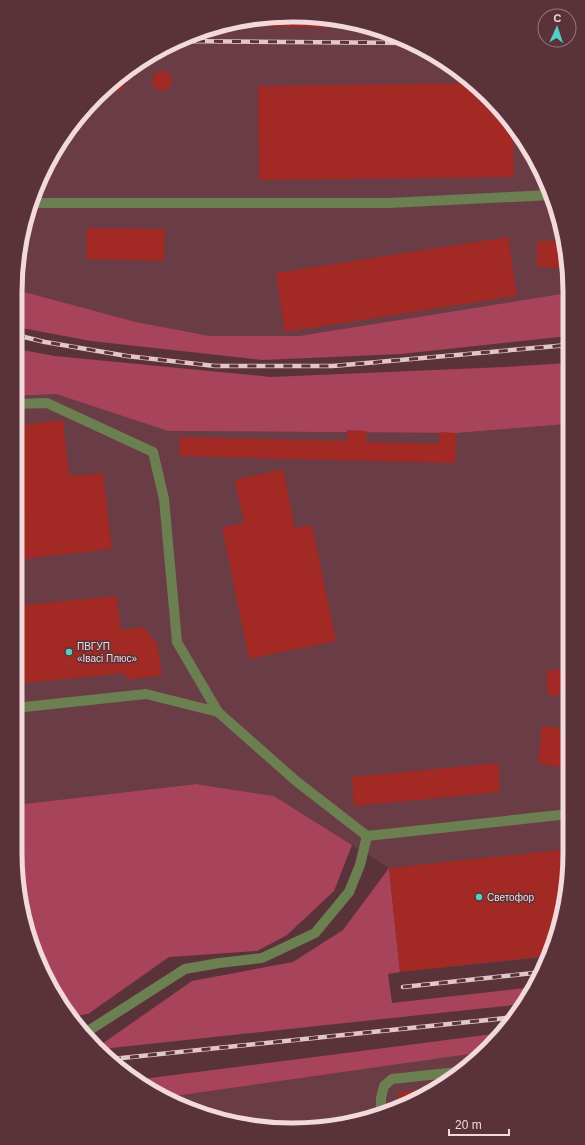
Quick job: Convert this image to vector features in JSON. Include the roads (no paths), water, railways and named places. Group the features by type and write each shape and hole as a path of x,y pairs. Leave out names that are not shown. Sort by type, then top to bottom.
{"lane":[{"path":"37,203 389,203 545,195"},
{"path":"22,404 47,403 153,452 164,499 177,642 218,712 296,780 366,836 563,815"},
{"path":"22,707 146,694 218,712"},
{"path":"89,1031 185,968 262,958 314,933 349,892 360,865 366,836"},
{"path":"382,1108 381,1098 384,1086 392,1080 448,1073"}],"railway":[{"path":"194,41 396,43"},
{"path":"22,336 45,342 127,356 215,366 333,366 563,345"},
{"path":"403,987 535,973"},
{"path":"117,1058 506,1018"}],"place":[{"name":"ПВГУП «Івасі Плюс»","path":"69,652"},
{"name":"Светофор","path":"479,897"}]}
